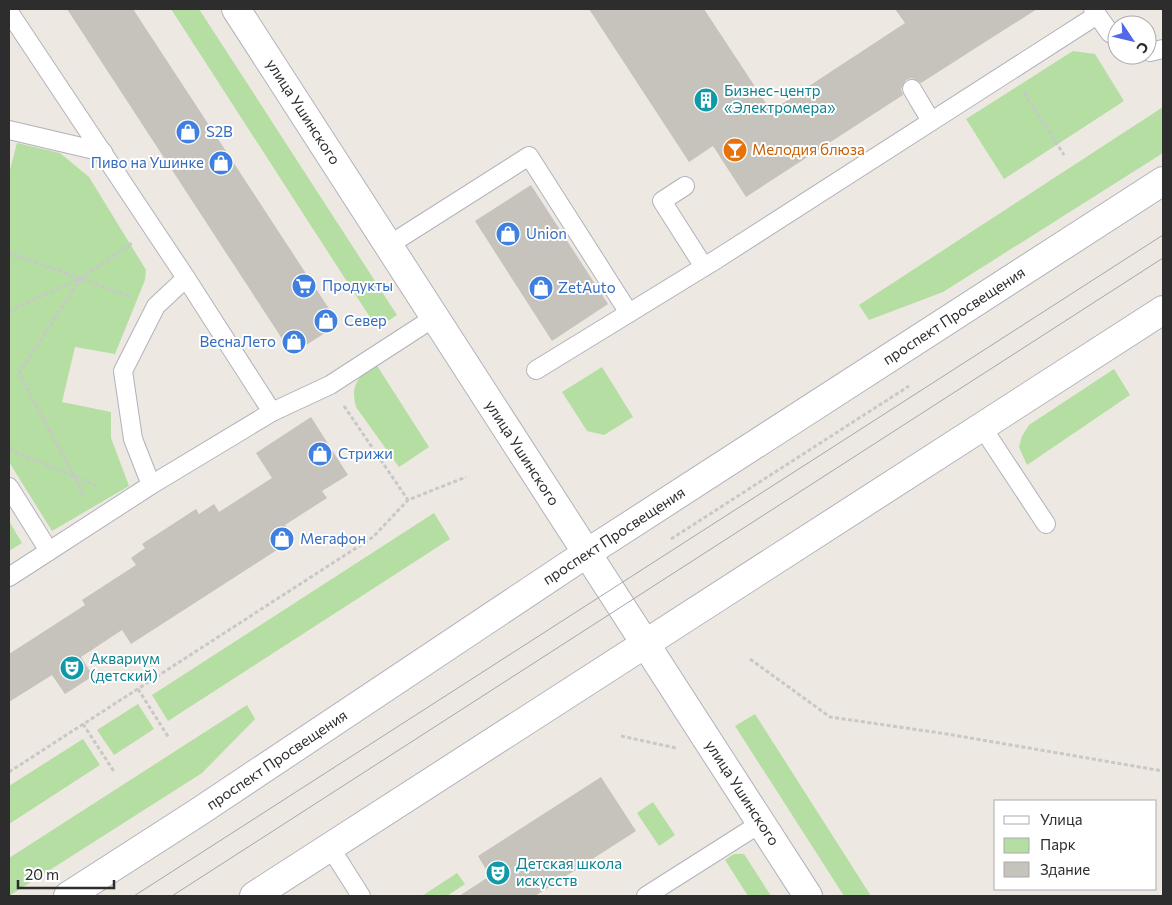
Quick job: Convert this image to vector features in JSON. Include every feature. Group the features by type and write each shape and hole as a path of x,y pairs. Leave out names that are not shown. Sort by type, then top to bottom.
{"main road":[{"name":"улица Ушинского","path":"236,9 808,896"},
{"name":"проспект Просвещения","path":"68,896 198,813 587,553 1163,181"},
{"path":"254,896 1163,310"}],"lane":[{"path":"9,12 154,228 272,412"},
{"path":"536,370 704,267 1011,70 1095,12 1107,29"},
{"path":"912,89 931,121"},
{"path":"9,130 103,152"},
{"path":"389,246 529,156 629,313"},
{"path":"685,186 662,201 704,267"},
{"path":"150,485 133,439 123,371 156,306 186,278"},
{"path":"9,577 150,485 272,412 330,384 434,317"},
{"path":"982,426 1046,524"},
{"path":"9,487 49,551"},
{"path":"646,896 761,823"},
{"path":"330,848 360,896"}],"path":[{"path":"1011,70 1064,155"},
{"path":"9,311 81,278 154,228"},
{"path":"9,253 156,306"},
{"path":"81,278 19,374 97,520"},
{"path":"330,384 408,500"},
{"path":"671,539 909,386"},
{"path":"9,449 73,474 128,500"},
{"path":"9,772 373,537 408,500 466,477"},
{"path":"750,659 830,717 957,735 1163,771"},
{"path":"138,689 169,738"},
{"path":"83,724 115,773"},
{"path":"621,736 676,748"}],"green space":[{"path":"171,9 199,9 397,315 377,328"},
{"path":"1073,51 1095,54 1124,101 1004,179 966,119"},
{"path":"1163,107 1163,153 943,292 869,320 859,305"},
{"path":"17,143 60,153 89,177 146,270 145,280 115,354 75,347 62,402 111,412 111,438 129,486 52,531 9,462 9,173"},
{"path":"376,364 429,447 399,467 356,407 354,399 355,387 360,377"},
{"path":"602,367 633,417 604,435 587,431 562,392"},
{"path":"1114,369 1130,395 1027,465 1019,447 1022,436 1029,425"},
{"path":"434,513 450,539 168,721 152,695"},
{"path":"9,521 22,543 9,551"},
{"path":"138,704 154,729 114,755 97,730"},
{"path":"247,705 255,719 202,773 9,896 9,858"},
{"path":"755,714 871,896 844,896 735,726"},
{"path":"83,739 100,765 9,824 9,786"},
{"path":"653,802 675,835 659,846 637,813"},
{"path":"734,854 744,854 771,896 748,896 725,860"},
{"path":"457,873 465,884 447,896 422,896"}],"building":[{"path":"67,9 133,9 339,324 292,354"},
{"name":"Бизнес-центр «Электромера»","path":"589,9 704,9 771,111 905,23 895,9 1037,9 921,83 912,78 906,80 901,89 903,95 746,197 713,146 689,162"},
{"path":"531,185 608,304 552,341 475,221"},
{"path":"311,417 348,475 322,491 327,498 285,525 294,539 131,644 122,630 81,657 93,676 65,694 52,675 9,702 9,654 85,605 82,600 136,565 131,558 145,548 142,544 196,509 199,514 214,504 219,512 272,478 256,453"},
{"path":"601,777 636,831 535,896 459,896 490,876 478,856"}],"tram line":[{"path":"134,896 1163,235"},
{"path":"172,896 1163,258"}],"place":[{"name":"Бизнес-центр «Электромера»","path":"706,100"},
{"name":"S2B","path":"188,132"},
{"name":"Мелодия блюза","path":"735,150"},
{"name":"Пиво на Ушинке","path":"221,163"},
{"name":"Union","path":"508,234"},
{"name":"Продукты","path":"304,286"},
{"name":"ZetAuto","path":"541,288"},
{"name":"Север","path":"326,321"},
{"name":"ВеснаЛето","path":"294,342"},
{"name":"Стрижи","path":"320,454"},
{"name":"Мегафон","path":"282,539"},
{"name":"Аквариум (детский)","path":"72,668"},
{"name":"Детская школа искусств","path":"498,873"}]}
